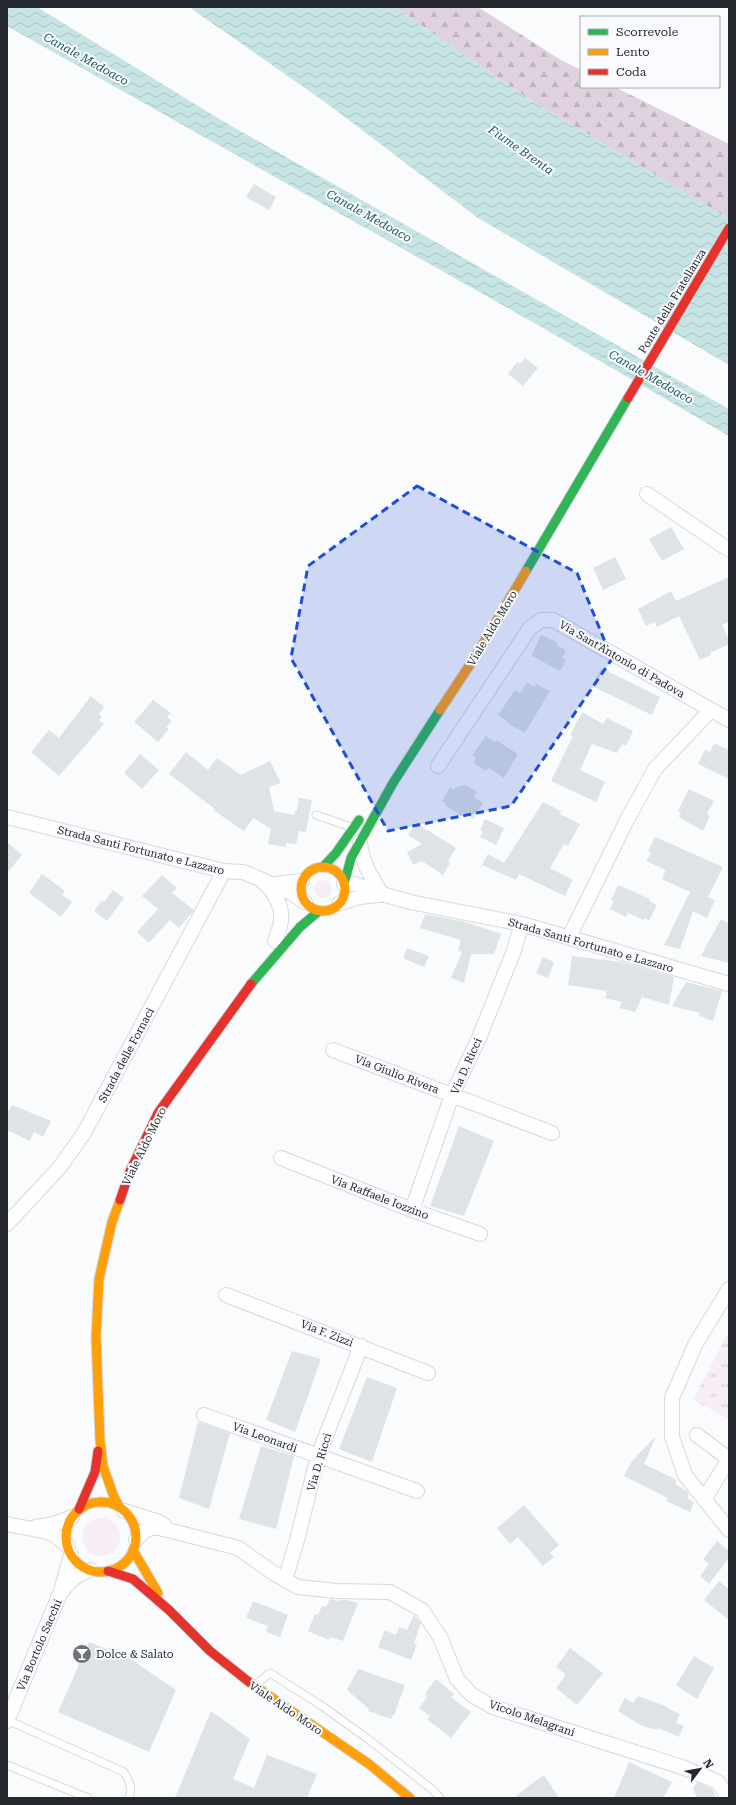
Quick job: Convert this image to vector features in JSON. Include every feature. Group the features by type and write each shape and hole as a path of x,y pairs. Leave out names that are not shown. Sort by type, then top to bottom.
{"main road":[{"name":"Ponte della Fratellanza","path":"586,470 729,228"},
{"name":"Viale Aldo Moro","path":"344,884 351,858 393,783 477,654 586,470"},
{"name":"Viale Aldo Moro","path":"322,867 336,853 365,812 393,783"},
{"path":"304,905 301,892 302,881 310,871 322,867 336,872 344,884 344,894 340,903"},
{"name":"Strada Santi Fortunato e Lazzaro","path":"304,905 319,911 328,911 340,903"},
{"name":"Viale Aldo Moro","path":"169,1610 134,1545 135,1529 131,1519 114,1497 103,1466 100,1440 96,1336 99,1279 112,1222 130,1171 158,1113 258,976 300,927 319,911"},
{"name":"Viale Aldo Moro","path":"258,976 275,941 290,921"},
{"name":"Viale Aldo Moro","path":"100,1440 95,1472 67,1531 69,1550 76,1562 91,1570 108,1571 133,1579 169,1610 210,1651 253,1686 369,1764 410,1798"},
{"path":"76,1513 86,1505 104,1502 122,1509"},
{"path":"108,1571 118,1567 127,1560 134,1545"}],"street":[{"path":"647,494 729,550"},
{"name":"Via Sant'Antonio di Padova","path":"438,766 530,628 541,620 553,620 729,720"},
{"path":"569,937 628,818 655,769 711,710"},
{"name":"Strada Santi Fortunato e Lazzaro","path":"7,816 224,871 243,872 275,884 304,905"},
{"path":"360,842 361,853 366,868 382,894"},
{"name":"Strada delle Fornaci","path":"7,1224 60,1168 84,1133 224,871"},
{"name":"Viale Aldo Moro","path":"258,878 268,886 278,904 282,919 275,941"},
{"name":"Strada Santi Fortunato e Lazzaro","path":"275,884 302,881"},
{"name":"Strada Santi Fortunato e Lazzaro","path":"344,884 355,884 410,902 522,924 729,984"},
{"name":"Strada Santi Fortunato e Lazzaro","path":"340,903 359,897 372,897 382,894"},
{"name":"Via D. Ricci","path":"412,1210 452,1096 479,1038 513,954 522,924"},
{"name":"Via Giulio Rivera","path":"333,1050 552,1133"},
{"name":"Via Raffaele Iozzino","path":"281,1158 412,1210 480,1234"},
{"path":"729,1289 695,1345 672,1398 672,1437 685,1475 705,1498 729,1530"},
{"name":"Via F. Zizzi","path":"226,1295 428,1372"},
{"name":"Via D. Ricci","path":"285,1580 297,1540 318,1456 361,1346"},
{"name":"Via Leonardi","path":"204,1415 417,1492"},
{"path":"697,1435 729,1459 705,1498"},
{"name":"Vicolo Melagrani","path":"122,1509 159,1522 172,1531"},
{"path":"32,1528 54,1524 76,1513"},
{"path":"7,1524 32,1528 56,1536 69,1550"},
{"name":"Vicolo Melagrani","path":"134,1545 143,1532 154,1527 238,1548 285,1580 298,1587 336,1591 390,1592 422,1610 440,1637 457,1679 472,1695 493,1707 682,1767 718,1782 728,1798"},
{"name":"Via Bortolo Sacchi","path":"7,1721 61,1591 69,1550"},
{"name":"Via Bortolo Sacchi","path":"61,1591 70,1580 79,1574 91,1570"}],"lane":[{"path":"316,815 354,828 360,836 360,842"},
{"path":"253,1686 270,1673 322,1706 368,1739 433,1790 440,1798"},
{"path":"7,1721 124,1772 129,1780 132,1792 129,1798"},
{"path":"7,1764 88,1798"}],"highlighted area":[{"path":"417,486 577,573 612,659 511,806 388,831 291,658 308,566"}],"green space":[{"path":"395,7 478,7 561,60 580,70 580,88 617,88 729,144 729,219 524,96"},
{"path":"323,880 329,883 332,889 329,895 323,898 317,895 314,889 317,883"},
{"path":"729,1331 729,1419 693,1400"},
{"path":"101,1518 114,1524 120,1537 114,1550 101,1556 88,1550 82,1537 88,1524"}],"water":[{"name":"Canale Medoaco","path":"7,7 37,7 221,120 729,409 729,436 536,324 7,26"},
{"name":"Fiume Brenta","path":"189,7 395,7 524,96 729,219 729,365 478,218 325,102"}],"building":[{"path":"254,184 276,197 269,210 246,197"},
{"path":"525,358 538,368 523,386 508,374 517,362 520,364"},
{"path":"671,527 684,549 662,561 649,539"},
{"path":"615,557 626,579 603,590 593,568"},
{"path":"729,577 729,622 722,625 729,639 729,644 710,653 711,655 700,660 679,616 657,627 655,622 646,626 638,609 671,591 676,601"},
{"path":"541,635 557,642 556,645 566,650 562,658 566,660 560,671 532,656"},
{"path":"601,668 660,697 652,715 592,686"},
{"path":"527,683 534,687 536,684 550,691 525,733 507,723 508,722 498,715 515,690 520,693"},
{"path":"91,696 104,707 99,714 102,717 99,720 104,724 59,776 31,752 49,730 59,738"},
{"path":"153,700 171,713 167,717 172,721 166,727 169,729 158,742 134,722"},
{"path":"582,712 603,724 607,718 633,731 626,746 622,744 617,753 592,744 580,770 605,782 596,802 551,781 573,736 570,735"},
{"path":"486,736 495,742 496,740 518,754 504,778 489,768 486,771 473,763 476,758 472,755"},
{"path":"714,743 729,750 729,779 698,764 705,750 710,752"},
{"path":"186,752 208,770 217,758 241,775 270,761 281,783 269,787 274,811 294,815 295,811 297,811 299,798 312,800 306,832 299,831 296,844 286,843 286,847 268,844 271,829 253,818 244,831 213,810 215,809 169,774"},
{"path":"140,754 159,770 142,789 124,773"},
{"path":"466,785 477,792 474,797 483,803 473,819 464,813 461,816 445,805 446,803 442,801 450,787 454,790 456,787"},
{"path":"689,789 714,801 707,814 710,816 703,831 679,817 681,812 678,811"},
{"path":"543,802 561,811 560,814 580,824 568,846 564,844 550,868 573,880 565,896 519,874 516,880 482,865 488,854 504,863"},
{"path":"485,819 504,828 496,845 480,837 483,832 480,830"},
{"path":"416,823 456,848 448,861 450,863 443,875 422,861 413,865 407,852 422,844 408,835"},
{"path":"655,837 723,867 708,897 715,900 707,918 693,911 680,949 664,945 690,892 662,879 666,870 646,861 651,853 648,851"},
{"path":"7,842 22,855 7,873"},
{"path":"42,874 65,891 62,895 72,902 61,917 29,893"},
{"path":"162,875 177,888 172,893 194,910 179,928 170,920 149,943 137,932 158,909 142,896"},
{"path":"618,885 650,899 649,901 657,905 649,921 645,918 644,920 628,913 626,917 610,909 614,901 611,900"},
{"path":"113,890 124,898 107,921 94,911 102,901 104,902"},
{"path":"425,914 466,922 501,934 494,954 471,954 464,983 451,978 462,952 458,951 461,940 420,928"},
{"path":"721,919 729,923 729,963 701,956"},
{"path":"407,948 429,956 424,967 403,958"},
{"path":"572,956 622,962 674,977 669,1005 642,997 635,1012 619,1008 622,1002 605,998 607,991 568,985"},
{"path":"543,957 554,962 548,978 536,973"},
{"path":"686,982 722,991 713,1021 699,1016 700,1013 672,1006"},
{"path":"12,1105 51,1121 43,1137 34,1132 30,1141 7,1130 7,1114"},
{"path":"459,1126 494,1141 464,1216 430,1206"},
{"path":"292,1351 321,1359 295,1432 266,1420"},
{"path":"367,1377 397,1388 372,1462 339,1449"},
{"path":"198,1422 230,1433 209,1509 179,1498"},
{"path":"654,1438 655,1439 644,1464 677,1480 675,1484 687,1491 689,1494 687,1498 694,1502 690,1512 666,1501 668,1498 624,1476 632,1461"},
{"path":"261,1446 294,1456 276,1529 239,1519"},
{"path":"524,1505 559,1545 550,1553 554,1557 543,1566 518,1537 510,1544 497,1528"},
{"path":"717,1541 729,1551 729,1558 709,1584 700,1576 709,1564 703,1559"},
{"path":"719,1581 729,1589 729,1620 704,1600"},
{"path":"330,1599 339,1601 348,1600 358,1603 343,1641 330,1637 329,1640 308,1631 315,1614 318,1615 322,1606 326,1607"},
{"path":"253,1601 288,1615 280,1637 266,1632 268,1626 246,1618"},
{"path":"414,1615 421,1623 414,1643 417,1644 411,1660 378,1647 385,1630 396,1635 399,1627 407,1630"},
{"path":"89,1642 129,1658 176,1690 149,1752 58,1712"},
{"path":"570,1648 603,1673 577,1705 556,1688 566,1675 556,1667"},
{"path":"694,1656 714,1668 697,1699 676,1685"},
{"path":"358,1669 405,1685 394,1715 391,1719 368,1711 369,1709 347,1690"},
{"path":"436,1679 454,1694 451,1697 471,1712 451,1738 427,1719 430,1716 419,1708 427,1697 425,1694"},
{"path":"638,1696 668,1707 667,1708 680,1714 676,1723 684,1726 679,1737 658,1728 657,1730 642,1726 618,1711 625,1698 633,1703"},
{"path":"211,1711 250,1739 233,1779 254,1788 267,1755 317,1774 307,1798 175,1798"},
{"path":"629,1762 672,1782 663,1798 614,1798"},
{"path":"544,1775 559,1798 514,1798 530,1785"},
{"path":"697,1782 712,1789 716,1798 697,1798 693,1788"}],"traffic: fast":[{"path":"526,571 628,398"},
{"path":"344,884 351,858 393,783 440,710"},
{"path":"323,867 336,853 359,820"},
{"path":"251,984 300,927 319,911"}],"traffic: slow":[{"path":"440,710 477,654 526,571"},
{"path":"323,867 335,871 341,877 345,889 341,901 335,907 323,911 311,907 305,901 301,889 305,877 311,871 323,867"},
{"path":"120,1200 112,1222 99,1279 96,1337 100,1440 103,1466 114,1497 120,1508"},
{"path":"101,1502 120,1508 130,1518 136,1537 130,1556 120,1566 101,1572 82,1566 72,1556 66,1537 72,1518 82,1508 101,1502"},
{"path":"133,1550 158,1593"},
{"path":"249,1682 369,1764 410,1798"}],"traffic: jam":[{"path":"628,398 729,228"},
{"path":"120,1200 130,1171 158,1113 251,984"},
{"path":"79,1509 95,1472 98,1451"},
{"path":"108,1571 133,1579 169,1610 210,1651 249,1682"}],"place":[{"name":"Dolce & Salato","path":"82,1654"}]}
